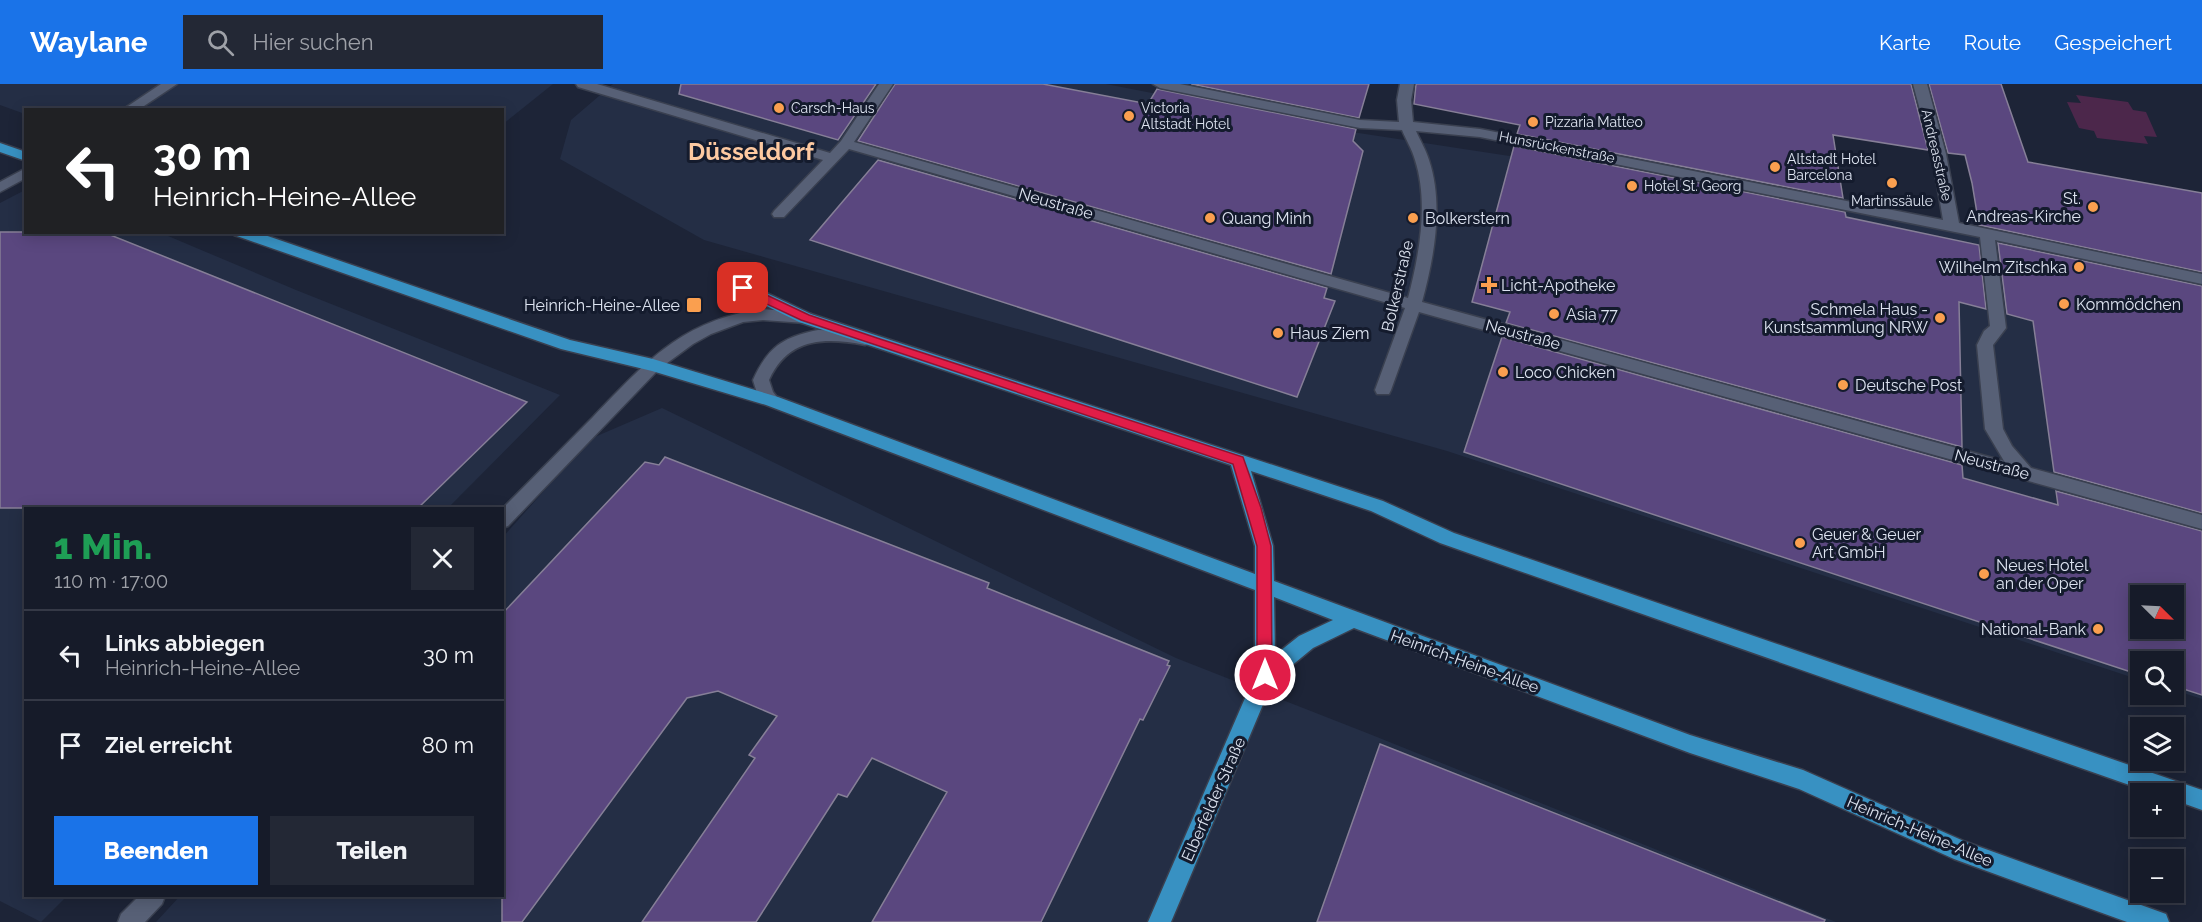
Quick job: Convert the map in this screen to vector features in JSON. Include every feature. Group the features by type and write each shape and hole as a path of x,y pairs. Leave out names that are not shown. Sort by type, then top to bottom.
{"main road":[{"path":"0,147 24,156"},
{"name":"Heinrich-Heine-Allee","path":"245,234 567,345 653,365 772,401 1679,740 1803,780 1962,851 2158,922"},
{"path":"743,288 805,318 1377,506 1447,538 2202,800"},
{"name":"Elberfelder Straße","path":"1159,922 1265,675 1265,586 1262,536 1239,461"},
{"name":"Elberfelder Straße","path":"1265,675 1306,642 1353,619"}],"street":[{"path":"131,108 170,84"},
{"path":"583,84 832,158"},
{"path":"779,214 846,144 886,84"},
{"name":"Hunsrückenstraße","path":"1160,84 1360,124 1480,133 1987,233 2202,279"},
{"name":"Bolkerstraße","path":"1383,390 1405,337 1426,244 1428,191 1423,161 1406,127 1402,108 1407,84"},
{"name":"Andreasstraße","path":"1920,84 1939,154 1952,227"},
{"name":"Neustraße","path":"846,144 1414,305 2202,522"},
{"path":"0,188 24,173"},
{"path":"1987,233 1998,328 1990,335 1986,345 1994,429 2006,451 2025,473"},
{"path":"504,519 653,365 680,344 729,319 776,314 805,318"},
{"path":"772,401 762,386 763,372 780,351 794,341 809,336 825,335 873,341"},
{"path":"129,922 153,897"}],"shaded area":[{"path":"0,84 553,84 504,123 504,108 24,108 24,114 0,105"},
{"path":"613,84 1106,84 1352,132 1996,230 1997,240 2202,284 2202,699 2184,693 2184,651 2130,651 2130,677 1447,451 704,240 560,159 571,120"},
{"path":"2076,95 2128,102 2133,110 2146,112 2157,137 2144,136 2148,144 2097,138 2094,131 2079,128 2067,102 2081,103"},
{"path":"24,191 24,234 163,234 296,290 560,395 449,507 24,507 24,897 66,897 41,922 0,901 0,203"},
{"path":"662,408 1176,658 1836,922 156,922 179,897 504,897 504,536 590,439"}],"building":[{"name":"Carsch-Haus","path":"681,84 876,84 838,140 679,94"},
{"path":"895,84 1043,84 1148,104 1157,89 1356,129 1353,141 1363,151 1331,274 858,141"},
{"path":"1191,84 1369,84 1359,118"},
{"path":"1416,84 1911,84 1928,150 1833,135 1843,198 1517,134 1520,125 1414,104"},
{"name":"St. Andreas-Kirche","path":"1929,84 2001,84 2028,162 2202,193 2202,272 1979,225 1965,155 1948,153"},
{"path":"1514,146 1845,212 1846,217 1979,245 1986,309 1959,302 1962,447 1506,323 1510,312 1472,302"},
{"path":"878,160 1327,288 1324,298 1335,301 1297,397 810,240"},
{"path":"0,232 108,234 527,402 419,507 0,508"},
{"path":"1998,243 2202,286 2202,513 2054,472 2033,321 2007,314"},
{"path":"1502,337 1962,465 1963,478 2058,505 2056,491 2202,531 2202,695 2184,689 2184,651 2130,651 2130,672 1464,452"},
{"path":"665,457 989,583 987,588 1169,661 1167,665 1170,666 1143,720 1140,719 1041,922 872,922 947,792 872,758 847,797 838,794 756,922 642,922 755,758 749,755 777,716 718,691 687,698 522,922 502,922 502,897 504,897 504,612 645,462 659,465"},
{"path":"1380,744 1825,920 1824,922 1317,922"}],"place":[{"name":"Carsch-Haus","path":"779,108"},
{"name":"Victoria Altstadt Hotel","path":"1129,116"},
{"name":"Pizzaria Matteo","path":"1533,122"},
{"name":"Altstadt Hotel Barcelona","path":"1775,167"},
{"name":"Martinssäule","path":"1892,183"},
{"name":"Hotel St. Georg","path":"1632,186"},
{"name":"St. Andreas-Kirche","path":"2093,207"},
{"name":"Quang Minh","path":"1210,218"},
{"name":"Bolkerstern","path":"1413,218"},
{"name":"Wilhelm Zitschka","path":"2079,267"},
{"name":"Licht-Apotheke","path":"1489,285"},
{"name":"Kommödchen","path":"2064,304"},
{"name":"Heinrich-Heine-Allee","path":"694,305"},
{"name":"Asia 77","path":"1554,314"},
{"name":"Schmela Haus - Kunstsammlung NRW","path":"1940,318"},
{"name":"Haus Ziem","path":"1278,333"},
{"name":"Loco Chicken","path":"1503,372"},
{"name":"Deutsche Post","path":"1843,385"},
{"name":"Geuer & Geuer Art GmbH","path":"1800,543"},
{"name":"Neues Hotel an der Oper","path":"1984,574"},
{"name":"National-Bank","path":"2098,629"}],"district":[{"name":"Düsseldorf","path":"751,152"}],"route":[{"path":"743,288 805,318 1239,461 1255,508 1264,546 1265,675"}]}
